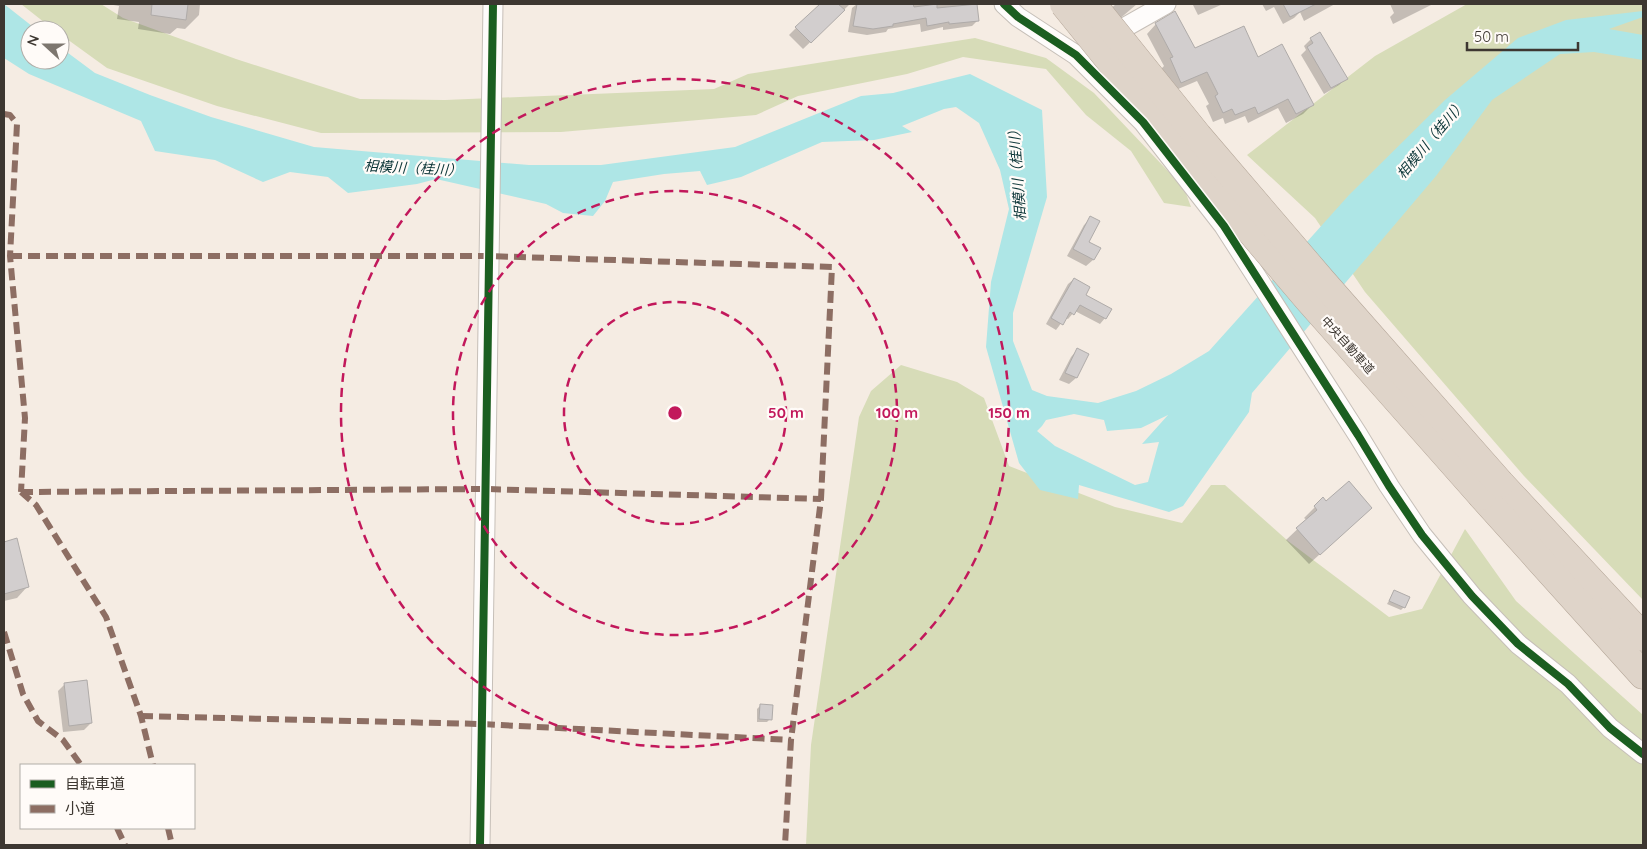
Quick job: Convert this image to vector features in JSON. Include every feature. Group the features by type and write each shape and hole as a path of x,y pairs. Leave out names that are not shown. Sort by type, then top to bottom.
{"highway":[{"name":"中央自動車道","path":"1064,4 1182,150 1306,298 1491,490 1643,637"},
{"name":"中央自動車道","path":"1092,4 1198,136 1322,282 1643,675"}],"street":[{"path":"480,845 493,4"},
{"path":"1004,4 1018,17 1076,55 1142,122 1224,226 1358,435 1388,486 1422,535 1472,596 1518,644 1568,684 1610,728 1643,754"},
{"path":"1076,55 1159,5"}],"green space":[{"path":"21,4 101,4 123,18 236,59 360,99 445,100 714,89 748,74 975,38 1046,58 1094,93 1184,188 1191,207 1164,203 1131,151 1086,115 1046,69 963,57 907,74 798,96 756,115 561,132 321,133 217,106 107,68 70,41 70,20 41,20"},
{"path":"1467,4 1643,4 1643,600 1524,476 1365,292 1315,218 1247,155 1375,56"},
{"path":"901,365 957,382 984,398 1009,466 1115,507 1182,523 1211,485 1225,485 1288,541 1389,617 1422,609 1465,529 1516,601 1643,715 1643,845 806,845 811,745 859,417 871,391"}],"water":[{"path":"4,4 24,20 20,20 20,68 4,58"},
{"name":"相模川（桂川）","path":"1643,11 1643,17 1609,29 1643,35 1643,60 1594,52 1560,54 1492,100 1436,176 1252,393 1249,412 1183,506 1169,512 1079,485 1078,499 1040,490 1019,463 986,347 991,282 1009,209 1000,170 979,123 956,107 944,109 902,126 912,132 874,140 822,142 741,177 707,185 700,171 664,174 613,182 605,201 593,216 563,213 546,204 436,179 417,184 348,193 328,177 290,172 263,182 215,160 155,151 141,121 23,70 70,70 70,54 95,73 150,95 211,117 314,147 529,165 601,165 735,147 861,96 893,93 970,74 1042,110 1047,197 1013,313 1013,341 1032,390 1047,396 1098,403 1136,391 1171,374 1209,351 1349,195 1445,100 1518,38 1566,20","holes":["1074,414 1104,420 1107,431 1141,428 1168,415 1142,444 1159,442 1148,482 1135,485 1055,446 1037,431 1046,420"]}],"building":[{"path":"152,4 188,4 186,20 151,15"},
{"path":"820,4 838,4 845,10 811,43 795,27"},
{"path":"857,4 913,4 914,7 937,4 937,8 977,4 979,21 949,24 949,22 927,26 926,18 873,29 853,26"},
{"path":"1283,4 1316,4 1290,17"},
{"path":"1175,11 1195,48 1244,26 1258,57 1282,44 1314,105 1296,114 1288,99 1258,114 1255,107 1235,115 1232,109 1223,113 1215,96 1218,94 1207,72 1181,83 1170,58 1173,57 1155,23"},
{"path":"1320,32 1348,79 1331,88 1307,47 1313,43 1310,38"},
{"path":"1090,216 1100,221 1089,242 1101,248 1094,260 1073,249"},
{"path":"1074,278 1090,287 1086,295 1112,309 1106,319 1080,305 1074,315 1070,312 1063,325 1051,318"},
{"path":"1077,348 1089,354 1077,378 1065,373"},
{"path":"1349,481 1372,508 1320,555 1296,528 1317,510 1314,506 1323,497 1326,501"},
{"path":"17,538 29,587 4,594 4,542"},
{"path":"1394,590 1410,597 1405,608 1389,601"},
{"path":"87,680 92,723 69,726 64,683"},
{"path":"760,704 773,705 772,720 759,719"}],"marked path":[{"path":"4,114 10,115 17,124 10,256 25,418 21,492"},
{"path":"10,256 488,256 832,267 821,499 791,740 785,845"},
{"path":"21,492 485,489 821,499"},
{"path":"21,492 36,505 106,617 141,716 153,764"},
{"path":"4,632 23,694 38,721 63,740 80,764"},
{"path":"141,716 481,724 791,740"},
{"path":"117,829 125,845"},
{"path":"168,829 172,845"}],"cycle path":[{"path":"480,845 493,4"},
{"path":"1004,4 1018,17 1076,55 1143,122 1224,226 1422,535 1472,596 1518,644 1568,684 1610,728 1643,754"}]}
